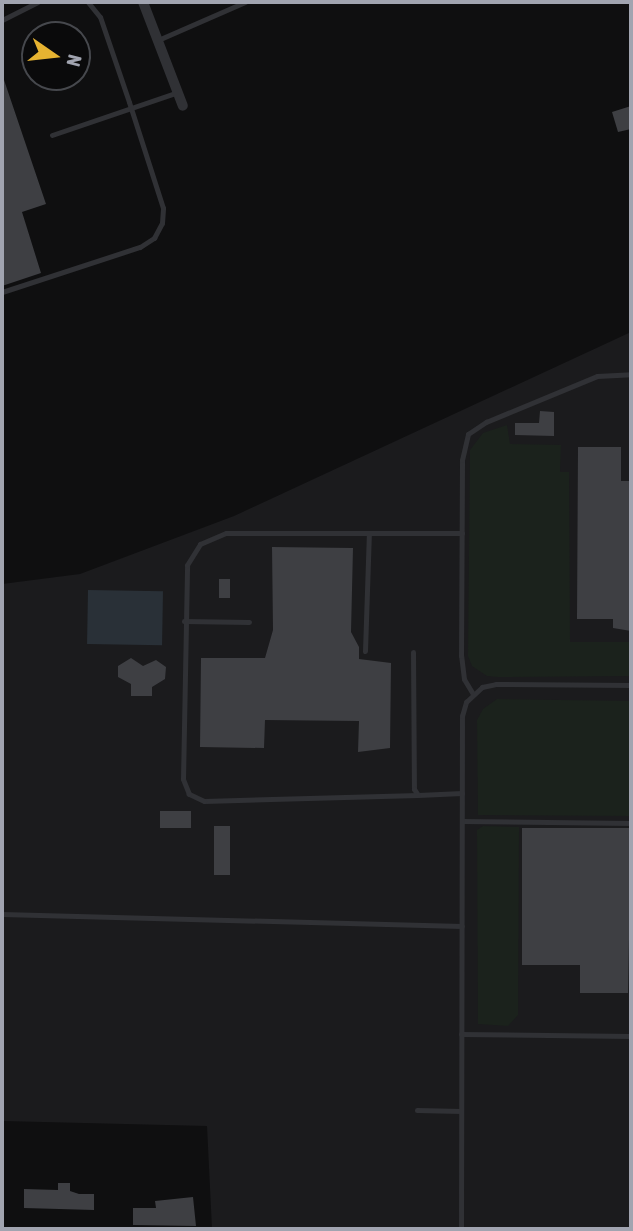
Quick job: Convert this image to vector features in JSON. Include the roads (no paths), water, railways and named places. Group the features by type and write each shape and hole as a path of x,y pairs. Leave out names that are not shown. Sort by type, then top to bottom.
{"street":[{"path":"143,2 183,106"}],"lane":[{"path":"2,20 38,2"},
{"path":"2,292 140,247 154,238 163,208 100,17 88,2"},
{"path":"157,40 231,4 245,2"},
{"path":"52,135 178,92"},
{"path":"473,694 464,679 461,656 463,445 475,428 597,376 631,374"},
{"path":"462,533 226,533 206,540 187,565 183,779 189,794 204,801 462,793"},
{"path":"365,651 369,533"},
{"path":"184,621 249,622"},
{"path":"413,652 412,780 418,795"},
{"path":"461,1229 462,716 473,694 496,684 631,685"},
{"path":"462,821 631,823"},
{"path":"2,914 462,926"},
{"path":"461,1034 631,1036"},
{"path":"417,1110 461,1111"}]}
